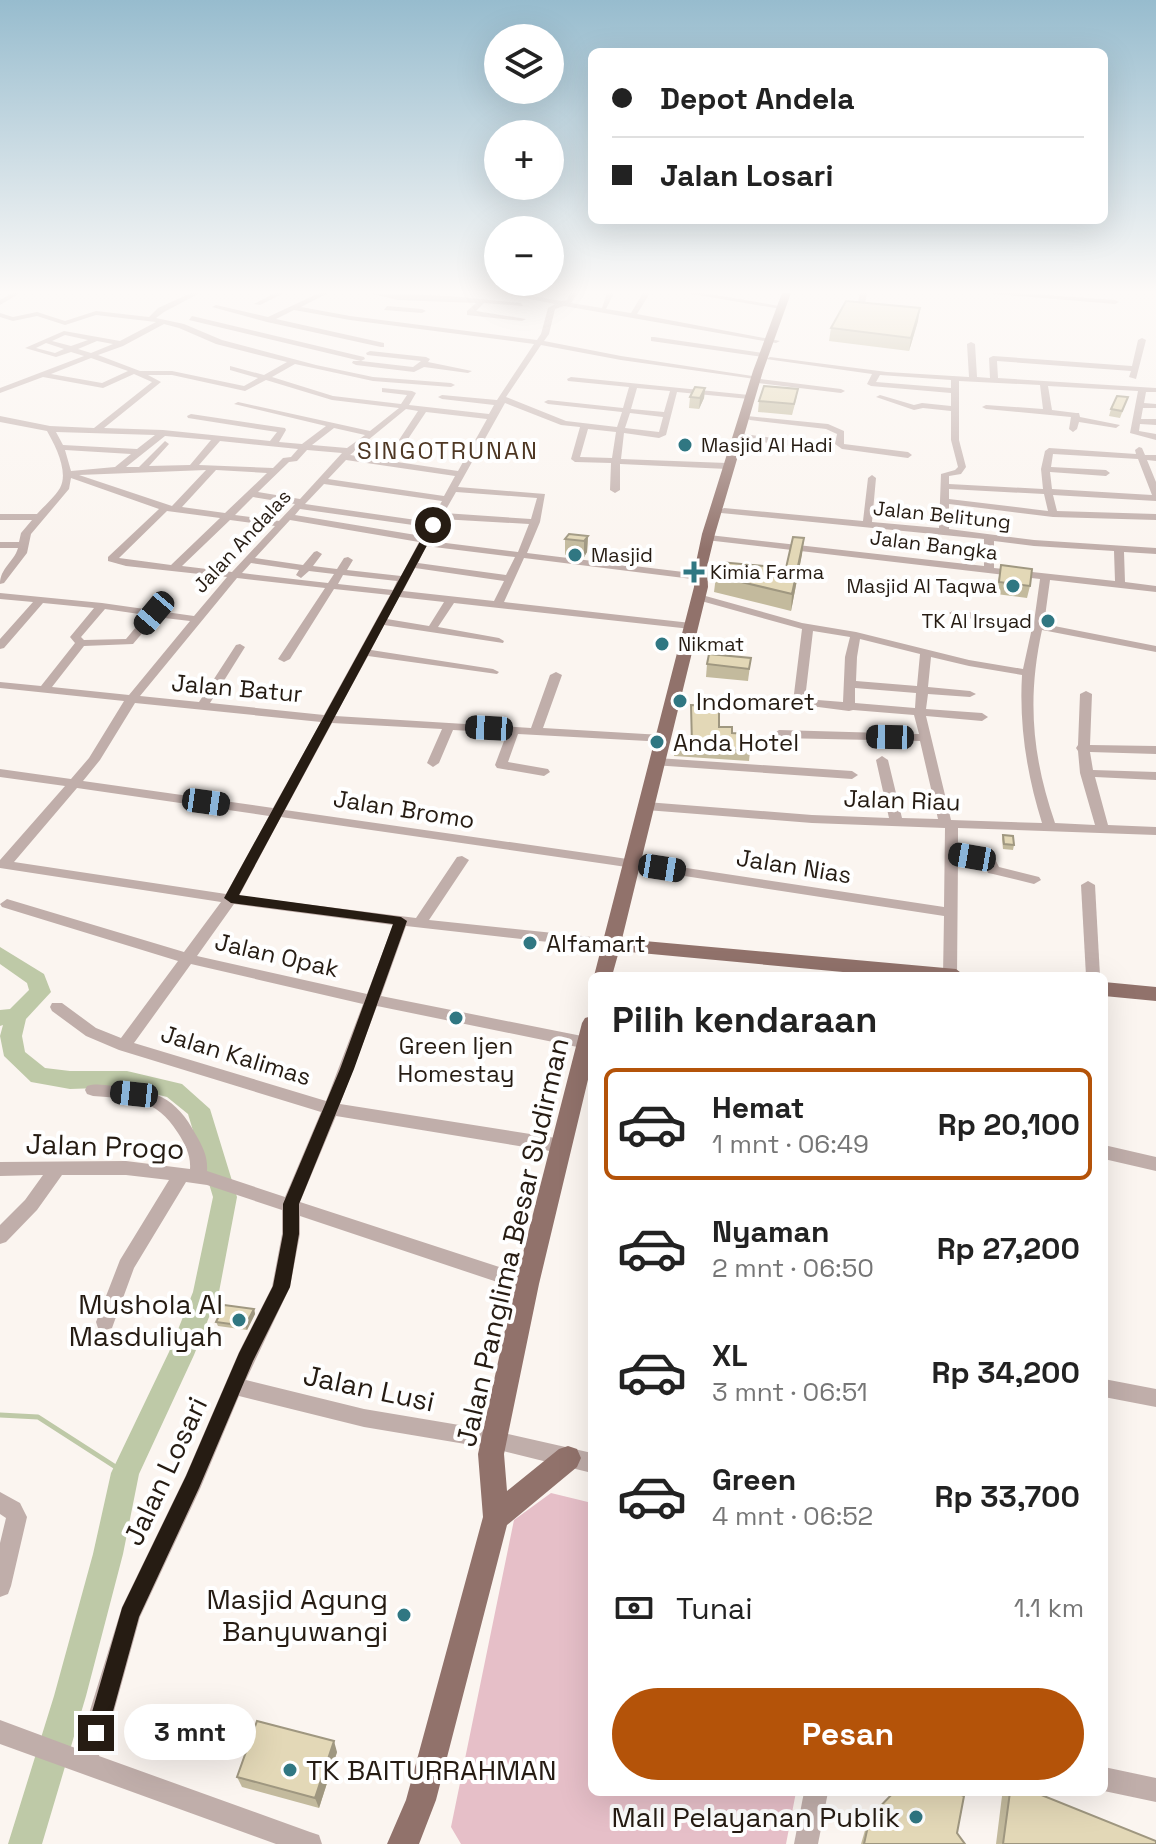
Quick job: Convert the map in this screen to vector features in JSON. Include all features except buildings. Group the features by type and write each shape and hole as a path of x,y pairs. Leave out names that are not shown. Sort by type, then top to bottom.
{"main road":[{"path":"713,539 724,511 749,397 758,379"},
{"path":"604,972 611,944 619,862 646,806 700,587 706,580 727,466 750,418 758,379"},
{"path":"611,944 909,972"},
{"path":"1108,989 1156,994"},
{"name":"Jalan Panglima Besar Sudirman","path":"403,1844 421,1800 496,1517 491,1454 527,1284 588,1045"},
{"path":"496,1517 580,1460"}],"street":[{"path":"0,391 27,379"},
{"path":"70,379 105,386 120,379"},
{"path":"98,429 157,383 149,379"},
{"path":"196,379 243,389 264,379"},
{"path":"204,381 208,379"},
{"path":"269,379 329,398 494,417"},
{"path":"371,379 451,385"},
{"name":"Jalan Kalimas","path":"514,379 231,898 124,1046 331,1109 562,1146"},
{"path":"572,379 749,397"},
{"path":"758,379 841,391"},
{"path":"874,379 871,384 953,391"},
{"path":"944,531 945,473 958,472 962,467 955,440 955,379"},
{"path":"956,379 1156,390"},
{"path":"1048,412 1049,379"},
{"path":"1131,390 1133,379"},
{"path":"404,408 416,381"},
{"path":"615,490 620,431 634,385"},
{"path":"592,387 575,459 727,466"},
{"path":"385,390 411,392"},
{"path":"442,397 502,401 581,426 661,434 674,390"},
{"path":"1142,390 1135,435 1156,437"},
{"path":"880,397 914,408 922,405 955,409"},
{"path":"548,402 668,415"},
{"path":"238,404 372,434"},
{"path":"1139,405 1156,406"},
{"path":"986,407 1074,414 1074,424 1116,425"},
{"name":"Jalan Andalas","path":"2,864 75,785 106,744 131,700 233,575 348,452 404,408"},
{"path":"246,424 266,410"},
{"path":"348,452 395,452 423,410"},
{"path":"191,416 283,431 274,442"},
{"path":"750,418 828,427 841,433 839,441 842,446 908,455"},
{"path":"0,419 50,429 98,429 164,438 218,438 306,445 401,466 461,474"},
{"path":"1136,420 1156,421"},
{"path":"174,568 286,460 294,459 306,445 331,426"},
{"path":"251,440 262,427"},
{"path":"0,581 5,569 22,553 24,537 65,491 67,474 60,447 50,429"},
{"path":"743,433 811,446"},
{"path":"117,470 139,452 164,438"},
{"path":"143,468 164,438"},
{"path":"193,467 218,438"},
{"path":"60,447 139,452"},
{"path":"1053,514 1045,469 1050,450 1140,453 1156,458"},
{"path":"945,486 1156,496 1152,472 1140,453"},
{"path":"384,490 401,466"},
{"path":"67,474 193,467 276,471"},
{"path":"214,467 112,559 691,626"},
{"path":"1045,469 1106,473"},
{"path":"67,474 170,509 227,517 285,520 520,555 700,587 808,628 856,635 1029,673"},
{"path":"867,525 872,478"},
{"path":"322,481 384,490 539,494 542,497 535,522 498,604"},
{"path":"252,494 300,504 436,521 535,522"},
{"path":"944,501 1053,514 1156,517"},
{"name":"Jalan Belitung","path":"724,511 1156,551"},
{"path":"0,517 41,517"},
{"path":"989,537 989,570"},
{"name":"Jalan Bangka","path":"713,539 1156,589"},
{"path":"0,545 23,545"},
{"path":"1119,549 1120,585"},
{"path":"296,582 317,554"},
{"path":"248,560 404,579"},
{"path":"284,659 348,560"},
{"path":"413,565 510,579"},
{"path":"1045,576 1040,626 1029,673 1035,779 1050,828"},
{"path":"0,596 196,619"},
{"path":"432,629 452,598"},
{"path":"0,646 39,602"},
{"path":"102,606 75,638 81,643 129,642 154,613"},
{"path":"954,613 1156,649"},
{"path":"381,621 499,641"},
{"path":"808,628 799,702 982,717"},
{"path":"849,708 856,635"},
{"path":"44,690 81,643"},
{"path":"202,707 240,647"},
{"path":"363,652 493,672"},
{"path":"926,652 920,714 948,824 952,972"},
{"path":"536,731 556,675"},
{"path":"849,684 970,694"},
{"name":"Jalan Batur","path":"0,685 327,719 662,739"},
{"path":"0,701 13,687"},
{"path":"1086,694 1082,748 1103,830"},
{"path":"433,763 449,726"},
{"path":"514,730 501,765 544,772"},
{"path":"779,734 925,738"},
{"path":"1082,748 1156,750"},
{"path":"882,760 896,822"},
{"path":"657,762 852,775"},
{"name":"Jalan Bromo","path":"0,773 619,862"},
{"path":"1086,773 1156,776"},
{"name":"Jalan Riau","path":"646,806 756,816 1156,831"},
{"path":"951,853 989,860 993,870 1034,880"},
{"path":"420,923 462,860"},
{"name":"Jalan Nias","path":"619,862 951,913"},
{"path":"2,864 401,921 611,944"},
{"path":"1088,885 1093,972"},
{"name":"Jalan Opak","path":"7,904 190,958 373,1000 588,1037"},
{"path":"291,1204 331,1109 401,921"},
{"path":"57,1007 82,1027 124,1046"},
{"path":"93,1090 134,1094 164,1102 179,1119 198,1154 200,1165 195,1176 126,1265 105,1322"},
{"path":"1108,1153 1156,1164"},
{"path":"0,1237 31,1205 59,1167"},
{"name":"Jalan Progo","path":"0,1169 126,1168 195,1176 245,1189 527,1284"},
{"name":"Jalan Losari","path":"81,1760 96,1733 130,1615 281,1287 291,1234 291,1204"},
{"name":"Jalan Lusi","path":"234,1386 364,1418 495,1440 580,1460"},
{"path":"1108,1389 1156,1398"},
{"path":"0,1502 16,1512 17,1517 0,1586"},
{"path":"10,1735 310,1844"},
{"path":"1108,1780 1156,1790"},
{"path":"806,1844 815,1796"}],"shaded area":[{"path":"551,1493 588,1502 588,1796 795,1796 786,1844 461,1844 451,1827 514,1520"}],"waterway":[{"path":"0,954 37,979 40,992 16,1016"},
{"path":"0,1018 16,1016"},
{"path":"16,1016 11,1036 15,1056 39,1076 70,1080 127,1079 174,1090 198,1109 225,1197 206,1292 181,1355 125,1473 108,1554 70,1696 25,1844"},
{"path":"0,1415 38,1417 125,1473"}],"place":[{"name":"Masjid Al Hadi","path":"685,445"},
{"name":"Masjid","path":"575,555"},
{"name":"Kimia Farma","path":"694,572"},
{"name":"Masjid Al Taqwa","path":"1013,586"},
{"name":"TK Al Irsyad","path":"1048,621"},
{"name":"Nikmat","path":"662,644"},
{"name":"Indomaret","path":"680,701"},
{"name":"Anda Hotel","path":"657,742"},
{"name":"Alfamart","path":"530,943"},
{"name":"Green Ijen Homestay","path":"456,1018"},
{"name":"Mushola Al Masduliyah","path":"239,1320"},
{"name":"Masjid Agung Banyuwangi","path":"404,1615"},
{"name":"TK BAITURRAHMAN","path":"290,1770"},
{"name":"Mall Pelayanan Publik","path":"916,1817"}],"district":[{"name":"SINGOTRUNAN","path":"448,450"}],"route":[{"path":"96,1733 130,1615 281,1287 291,1234 291,1204 347,1069 401,921 231,898 433,525"}]}
